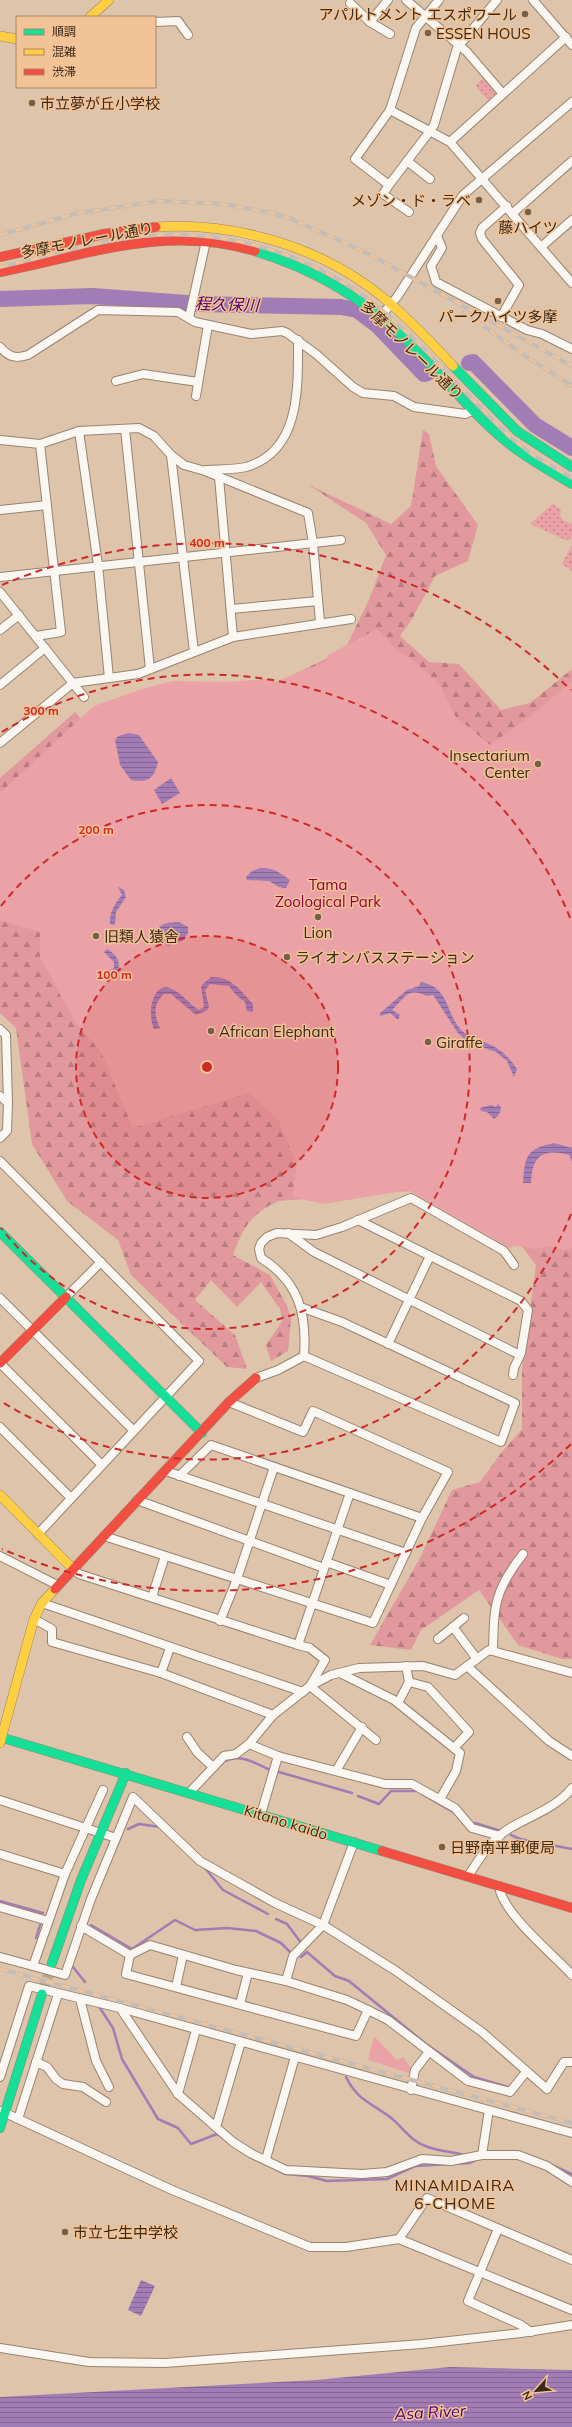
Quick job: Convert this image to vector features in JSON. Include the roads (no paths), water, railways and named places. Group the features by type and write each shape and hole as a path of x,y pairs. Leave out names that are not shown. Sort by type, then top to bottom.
{"main road":[{"path":"91,16 108,0"},
{"path":"0,36 16,39"},
{"name":"多摩モノレール通り","path":"0,257 139,228 204,227 248,234 314,256 359,280 392,304 518,431 572,467"},
{"name":"多摩モノレール通り","path":"0,272 136,242 160,240 206,241 261,252 296,265 350,293 381,316 474,410 519,452 572,484"},
{"path":"0,1232 202,1433"},
{"path":"0,1363 66,1297"},
{"path":"1,1740 34,1619 42,1603 72,1568 202,1433 228,1402 256,1378"},
{"path":"0,1496 72,1568"},
{"name":"Kitano kaido","path":"1,1740 126,1773 572,1908"},
{"path":"52,1963 81,1880 126,1773"},
{"path":"0,2128 2,2112 42,1994"}],"street":[{"path":"370,22 388,0"},
{"path":"406,0 467,52 503,94"},
{"path":"389,185 354,160 390,110 416,28 424,16 439,0"},
{"path":"409,212 383,194 430,131 459,46 497,0"},
{"path":"533,0 572,45"},
{"path":"350,3 370,22 390,34"},
{"path":"156,22 178,21 188,35"},
{"path":"450,142 566,38"},
{"path":"381,316 392,304 463,196 572,102"},
{"path":"390,110 450,142 483,178 572,283"},
{"path":"407,161 430,179"},
{"path":"513,213 572,161"},
{"path":"501,317 520,285 482,239 480,233 482,228 506,206"},
{"path":"541,247 572,220"},
{"path":"437,236 442,248 431,266 436,282 501,317 572,349"},
{"path":"189,318 206,241"},
{"path":"0,347 10,357 20,358 28,355 98,310 178,312 195,322 251,334 282,331 292,335 353,387 363,392 394,396 414,407 465,414 474,410"},
{"path":"196,396 208,325"},
{"path":"204,471 244,467 260,462 278,448 285,438 297,402 298,340"},
{"path":"116,381 143,374 198,382"},
{"path":"0,440 40,444 79,431 139,428 154,436 170,455 184,465 219,476 308,512 313,543 320,622"},
{"path":"125,429 140,560 150,670"},
{"path":"79,431 98,565 109,678"},
{"path":"36,636 61,632 40,444"},
{"path":"170,455 194,652"},
{"path":"219,476 233,637"},
{"path":"0,510 47,505"},
{"path":"0,577 140,560 341,540"},
{"path":"0,592 74,683 84,698"},
{"path":"231,609 318,601"},
{"path":"0,630 18,615"},
{"path":"0,743 74,683 138,674 233,637 351,618"},
{"path":"0,685 46,648"},
{"path":"0,1029 6,1035 8,1104 7,1131 0,1138"},
{"path":"0,1096 8,1104"},
{"path":"0,1161 199,1361 38,1534"},
{"path":"304,1356 305,1334 303,1308 278,1268 261,1258 259,1250 261,1242 267,1237 277,1233 316,1235 358,1220 411,1198 504,1251 514,1265"},
{"path":"358,1220 520,1301 528,1310 520,1355 513,1375"},
{"path":"288,1233 314,1252 408,1301 520,1355"},
{"path":"388,1344 430,1256"},
{"path":"66,1297 101,1262"},
{"path":"0,1298 134,1431"},
{"path":"303,1308 342,1322 515,1403 501,1442 304,1356"},
{"path":"256,1378 278,1370 304,1356"},
{"path":"0,1363 102,1465"},
{"path":"104,1536 373,1623 422,1518 448,1472 313,1411 303,1432 228,1402"},
{"path":"0,1427 71,1498"},
{"path":"179,1476 210,1445 422,1518"},
{"path":"220,1621 237,1579 274,1467"},
{"path":"166,1471 337,1530 406,1552"},
{"path":"298,1645 311,1603 350,1493"},
{"path":"138,1500 249,1541 391,1585"},
{"path":"493,1651 494,1607 508,1573 523,1554"},
{"path":"0,1556 57,1585"},
{"path":"152,1598 165,1556"},
{"path":"72,1568 79,1574 220,1621 310,1648 325,1660 310,1686"},
{"path":"42,1603 170,1648 303,1692"},
{"path":"438,1639 464,1618"},
{"path":"34,1619 52,1629 52,1642 161,1673 272,1715"},
{"path":"452,1627 477,1659"},
{"path":"161,1673 170,1648"},
{"path":"189,1793 224,1756 236,1754 249,1744 272,1715 310,1686 340,1673 359,1668 423,1666 455,1675 489,1650 572,1673"},
{"path":"398,1703 409,1682 406,1666"},
{"path":"467,1666 549,1741 572,1756"},
{"path":"340,1673 398,1703 460,1753 456,1771 440,1799"},
{"path":"409,1682 428,1687 469,1732 454,1748"},
{"path":"310,1686 376,1740"},
{"path":"336,1771 362,1727"},
{"path":"187,1737 197,1752 213,1767"},
{"path":"249,1744 278,1756 386,1784 396,1786 412,1784 455,1808 472,1828 500,1836"},
{"path":"262,1814 278,1756"},
{"path":"468,1876 486,1849 500,1836 564,1798 572,1788"},
{"path":"33,1966 65,1874 103,1790"},
{"path":"0,1957 65,1975 81,1926 133,1797 200,1861 275,1903 323,1925 396,1971 482,2032 526,2072 548,2089 564,2062 572,2062"},
{"path":"0,1800 86,1826 116,1838"},
{"path":"286,1981 293,1956 323,1925 354,1842"},
{"path":"0,1854 65,1874"},
{"path":"499,1886 500,1896 530,1933 572,1975"},
{"path":"0,1907 48,1921"},
{"path":"81,1926 130,1955"},
{"path":"130,1955 150,1945 248,1973 286,1981 347,2000 388,2020 428,2053 468,2081 510,2092 526,2072"},
{"path":"130,1955 126,1974 356,2036 368,2010"},
{"path":"176,1987 183,1955"},
{"path":"240,2004 248,1973"},
{"path":"0,2077 29,1986 120,2008 411,2090 572,2133"},
{"path":"18,2119 58,1994"},
{"path":"80,1999 96,2061 109,2087"},
{"path":"120,2008 178,2094 233,2142 252,2154 266,2159 286,2170 362,2174 387,2172 422,2159 451,2161 482,2155 518,2155 547,2166 572,2182"},
{"path":"178,2094 196,2030"},
{"path":"216,2127 241,2042"},
{"path":"411,2090 416,2070 428,2053"},
{"path":"266,2159 296,2057"},
{"path":"36,2062 48,2067 56,2079 62,2084 83,2088 106,2102"},
{"path":"482,2155 489,2110"},
{"path":"2,2112 172,2190 310,2247 346,2247 399,2239 572,2310"},
{"path":"399,2239 427,2198 572,2260"},
{"path":"498,2229 468,2301 521,2325 531,2332"},
{"path":"0,2348 89,2362 165,2363 360,2350 531,2332 572,2325"}],"water":[{"path":"129,733 139,735 158,762 152,776 146,780 131,780 120,765 115,740 118,736"},
{"path":"171,778 180,793 162,804 154,790"},
{"path":"260,868 273,870 290,880 286,888 279,887 269,881 247,880 246,877 252,871"},
{"path":"118,887 124,890 126,897 116,912 115,925 110,924 110,916 117,901 122,895"},
{"path":"179,922 188,927 188,933 184,940 168,946 160,941 156,935 161,925"},
{"path":"107,949 117,958 119,964 118,971 110,976 106,973 114,968 114,962 104,952"},
{"path":"211,977 224,979 235,985 253,1004 253,1012 247,1011 245,1002 236,995 229,986 210,984 205,990 209,1007 206,1011 196,1015 171,994 164,994 156,1006 156,1014 160,1028 154,1029 151,1008 153,1000 160,989 165,987 172,989 199,1010 204,1007 201,986"},
{"path":"421,982 437,989 442,995 460,1029 471,1037 500,1050 512,1062 517,1069 514,1077 507,1061 496,1052 468,1042 458,1033 433,995 427,996 415,992 408,994 392,1010 400,1015 398,1020 390,1013 381,1016 379,1014 407,990 419,986"},
{"path":"498,1104 501,1110 498,1116 494,1119 487,1112 481,1111 480,1108 491,1105 496,1107"},
{"path":"554,1143 572,1148 572,1162 569,1155 560,1153 552,1153 541,1156 534,1166 531,1183 523,1183 526,1160 532,1151"},
{"path":"141,2280 155,2286 141,2316 128,2310"},
{"name":"Asa River","path":"450,2367 572,2370 572,2427 0,2427 0,2397 316,2380"}],"waterway":[{"name":"程久保川","path":"0,299 93,296 200,304 341,307 357,310 377,325 424,374 428,373"},
{"name":"程久保川","path":"469,363 473,362 535,425 572,448"},
{"path":"207,1779 223,1762 237,1758 254,1762 270,1770"},
{"path":"279,1772 352,1793"},
{"path":"358,1796 379,1804 391,1791 416,1791"},
{"path":"422,1794 453,1812"},
{"path":"475,1823 501,1831"},
{"path":"128,1829 139,1824 160,1827"},
{"path":"511,1835 520,1839 572,1849"},
{"path":"205,1868 223,1890 268,1914"},
{"path":"0,1901 43,1913"},
{"path":"276,1919 287,1924 302,1944"},
{"path":"91,1925 132,1949 175,1920 195,1930 227,1928 256,1931 281,1943 292,1954"},
{"path":"36,1938 40,1925"},
{"path":"301,1957 307,1952 335,1976 349,1981 426,2044 474,2077 508,2087"},
{"path":"73,1967 85,1982"},
{"path":"98,2005 113,2028 122,2059 158,2119 178,2128 191,2144 217,2134 223,2138"},
{"path":"346,2077 360,2096 395,2121 417,2142 432,2148 464,2155"},
{"path":"490,2152 504,2151"},
{"path":"277,2170 286,2174 308,2176 327,2181 387,2179 415,2166 470,2163 478,2159"},
{"path":"552,2165 572,2174"}],"tunnel":[{"path":"42,1994 52,1963"}],"railway":[{"path":"0,235 78,213 160,201 223,204 272,213 292,219 369,254 572,366"},
{"path":"0,267 88,245 124,238 176,234 243,242 275,251 307,263 365,297 407,332 511,438 533,455 572,478"},
{"path":"464,312 527,357 572,386"},
{"path":"0,1969 572,2123"}],"place":[{"name":"アパルトメント エスポワール","path":"525,14"},
{"name":"ESSEN HOUS","path":"428,33"},
{"name":"市立夢が丘小学校","path":"32,103"},
{"name":"メゾン・ド・ラベ","path":"479,200"},
{"name":"藤ハイツ","path":"528,212"},
{"name":"パークハイツ多摩","path":"498,301"},
{"name":"Insectarium Center","path":"538,764"},
{"name":"Lion","path":"318,917"},
{"name":"旧類人猿舎","path":"96,936"},
{"name":"ライオンバスステーション","path":"287,957"},
{"name":"African Elephant","path":"211,1031"},
{"name":"Giraffe","path":"428,1042"},
{"name":"日野南平郵便局","path":"442,1847"},
{"name":"市立七生中学校","path":"65,2232"}],"district":[{"name":"MINAMIDAIRA 6-CHOME","path":"455,2194"}],"park label":[{"name":"Tama Zoological Park","path":"328,892"}]}
